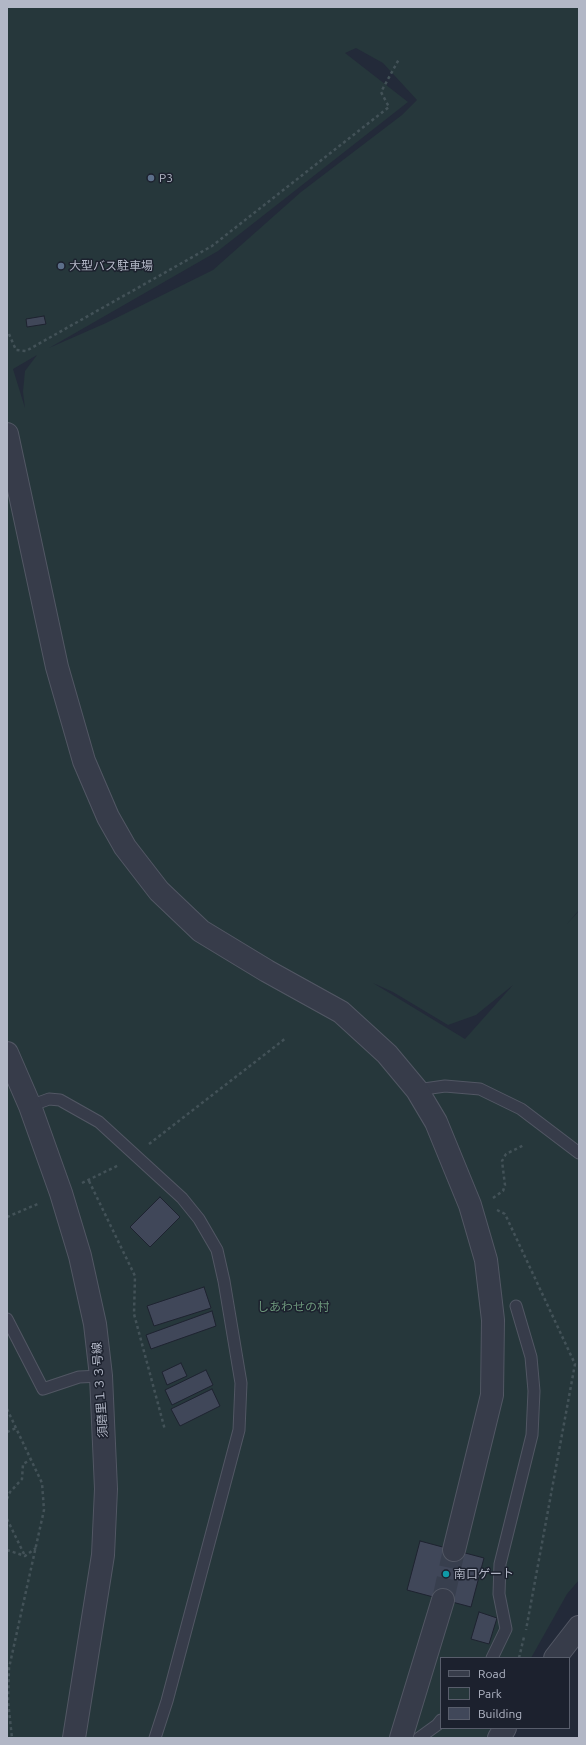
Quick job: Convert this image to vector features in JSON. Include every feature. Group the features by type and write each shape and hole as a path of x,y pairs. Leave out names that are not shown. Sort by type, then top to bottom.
{"street":[{"path":"7,434 57,667 84,762 108,816 125,847 159,891 201,931 267,971 341,1012 387,1054 417,1090 436,1122 470,1205 486,1260 493,1320 492,1395 454,1550"},
{"name":"須磨里１３３号線","path":"7,1054 30,1106 62,1193 80,1256 95,1324 101,1376 106,1489 102,1555 74,1738"},
{"path":"401,1738 443,1600"},
{"path":"556,1657 579,1627"},
{"path":"499,1738 504,1729"}],"lane":[{"path":"417,1090 445,1086 480,1089 521,1109 579,1153"},
{"path":"30,1106 49,1099 60,1100 99,1122 182,1198 200,1219 217,1250 224,1281 241,1383 239,1430 167,1701 155,1738"},
{"path":"492,1657 506,1629 499,1594 500,1564 532,1428 534,1392 531,1357 516,1306"},
{"path":"7,1319 43,1389 79,1377 101,1376"},
{"path":"419,1738 440,1721"}],"path":[{"path":"9,334 16,350 26,351 212,246 389,107 380,92 399,59"},
{"path":"147,1146 286,1038"},
{"path":"492,1199 503,1191 505,1185 502,1161 506,1154 524,1145"},
{"path":"80,1184 89,1181 121,1164"},
{"path":"89,1181 135,1276 134,1314 165,1430"},
{"path":"7,1217 42,1202"},
{"path":"7,1409 32,1459 42,1483 44,1510 8,1668 8,1701 12,1738"},
{"path":"7,1432 16,1428"},
{"path":"7,1499 10,1492 22,1478 22,1464 32,1459"},
{"path":"7,1519 25,1556"},
{"path":"25,1556 36,1548"},
{"path":"7,1550 25,1556"}],"green space":[{"name":"しあわせの村","path":"7,7 579,7 579,910 567,924 579,911 579,1580 567,1594 532,1657 440,1657 440,1729 491,1729 486,1738 7,1738","holes":["356,48 383,63 417,100 402,115 301,192 213,270 106,323 49,348 218,251 408,102 345,53","37,355 25,371 23,392 25,408 13,369","373,983 393,992 448,1025 476,1015 513,985 465,1039"]}],"building":[{"path":"44,316 46,324 27,327 26,319"},
{"path":"160,1197 180,1217 150,1247 130,1227"},
{"path":"204,1287 211,1308 154,1326 147,1306"},
{"path":"212,1311 216,1326 151,1349 146,1335"},
{"path":"181,1363 187,1376 167,1385 162,1372"},
{"path":"206,1370 213,1385 172,1405 165,1390"},
{"path":"212,1389 220,1406 180,1426 171,1409"},
{"name":"南口ゲート","path":"420,1541 484,1558 471,1607 407,1590"},
{"path":"479,1612 497,1618 489,1644 471,1639"}],"tunnel":[{"path":"443,1600 454,1550"}],"place":[{"name":"P3","path":"151,178"},
{"name":"大型バス駐車場","path":"61,266"},
{"name":"南口ゲート","path":"446,1574"}]}
